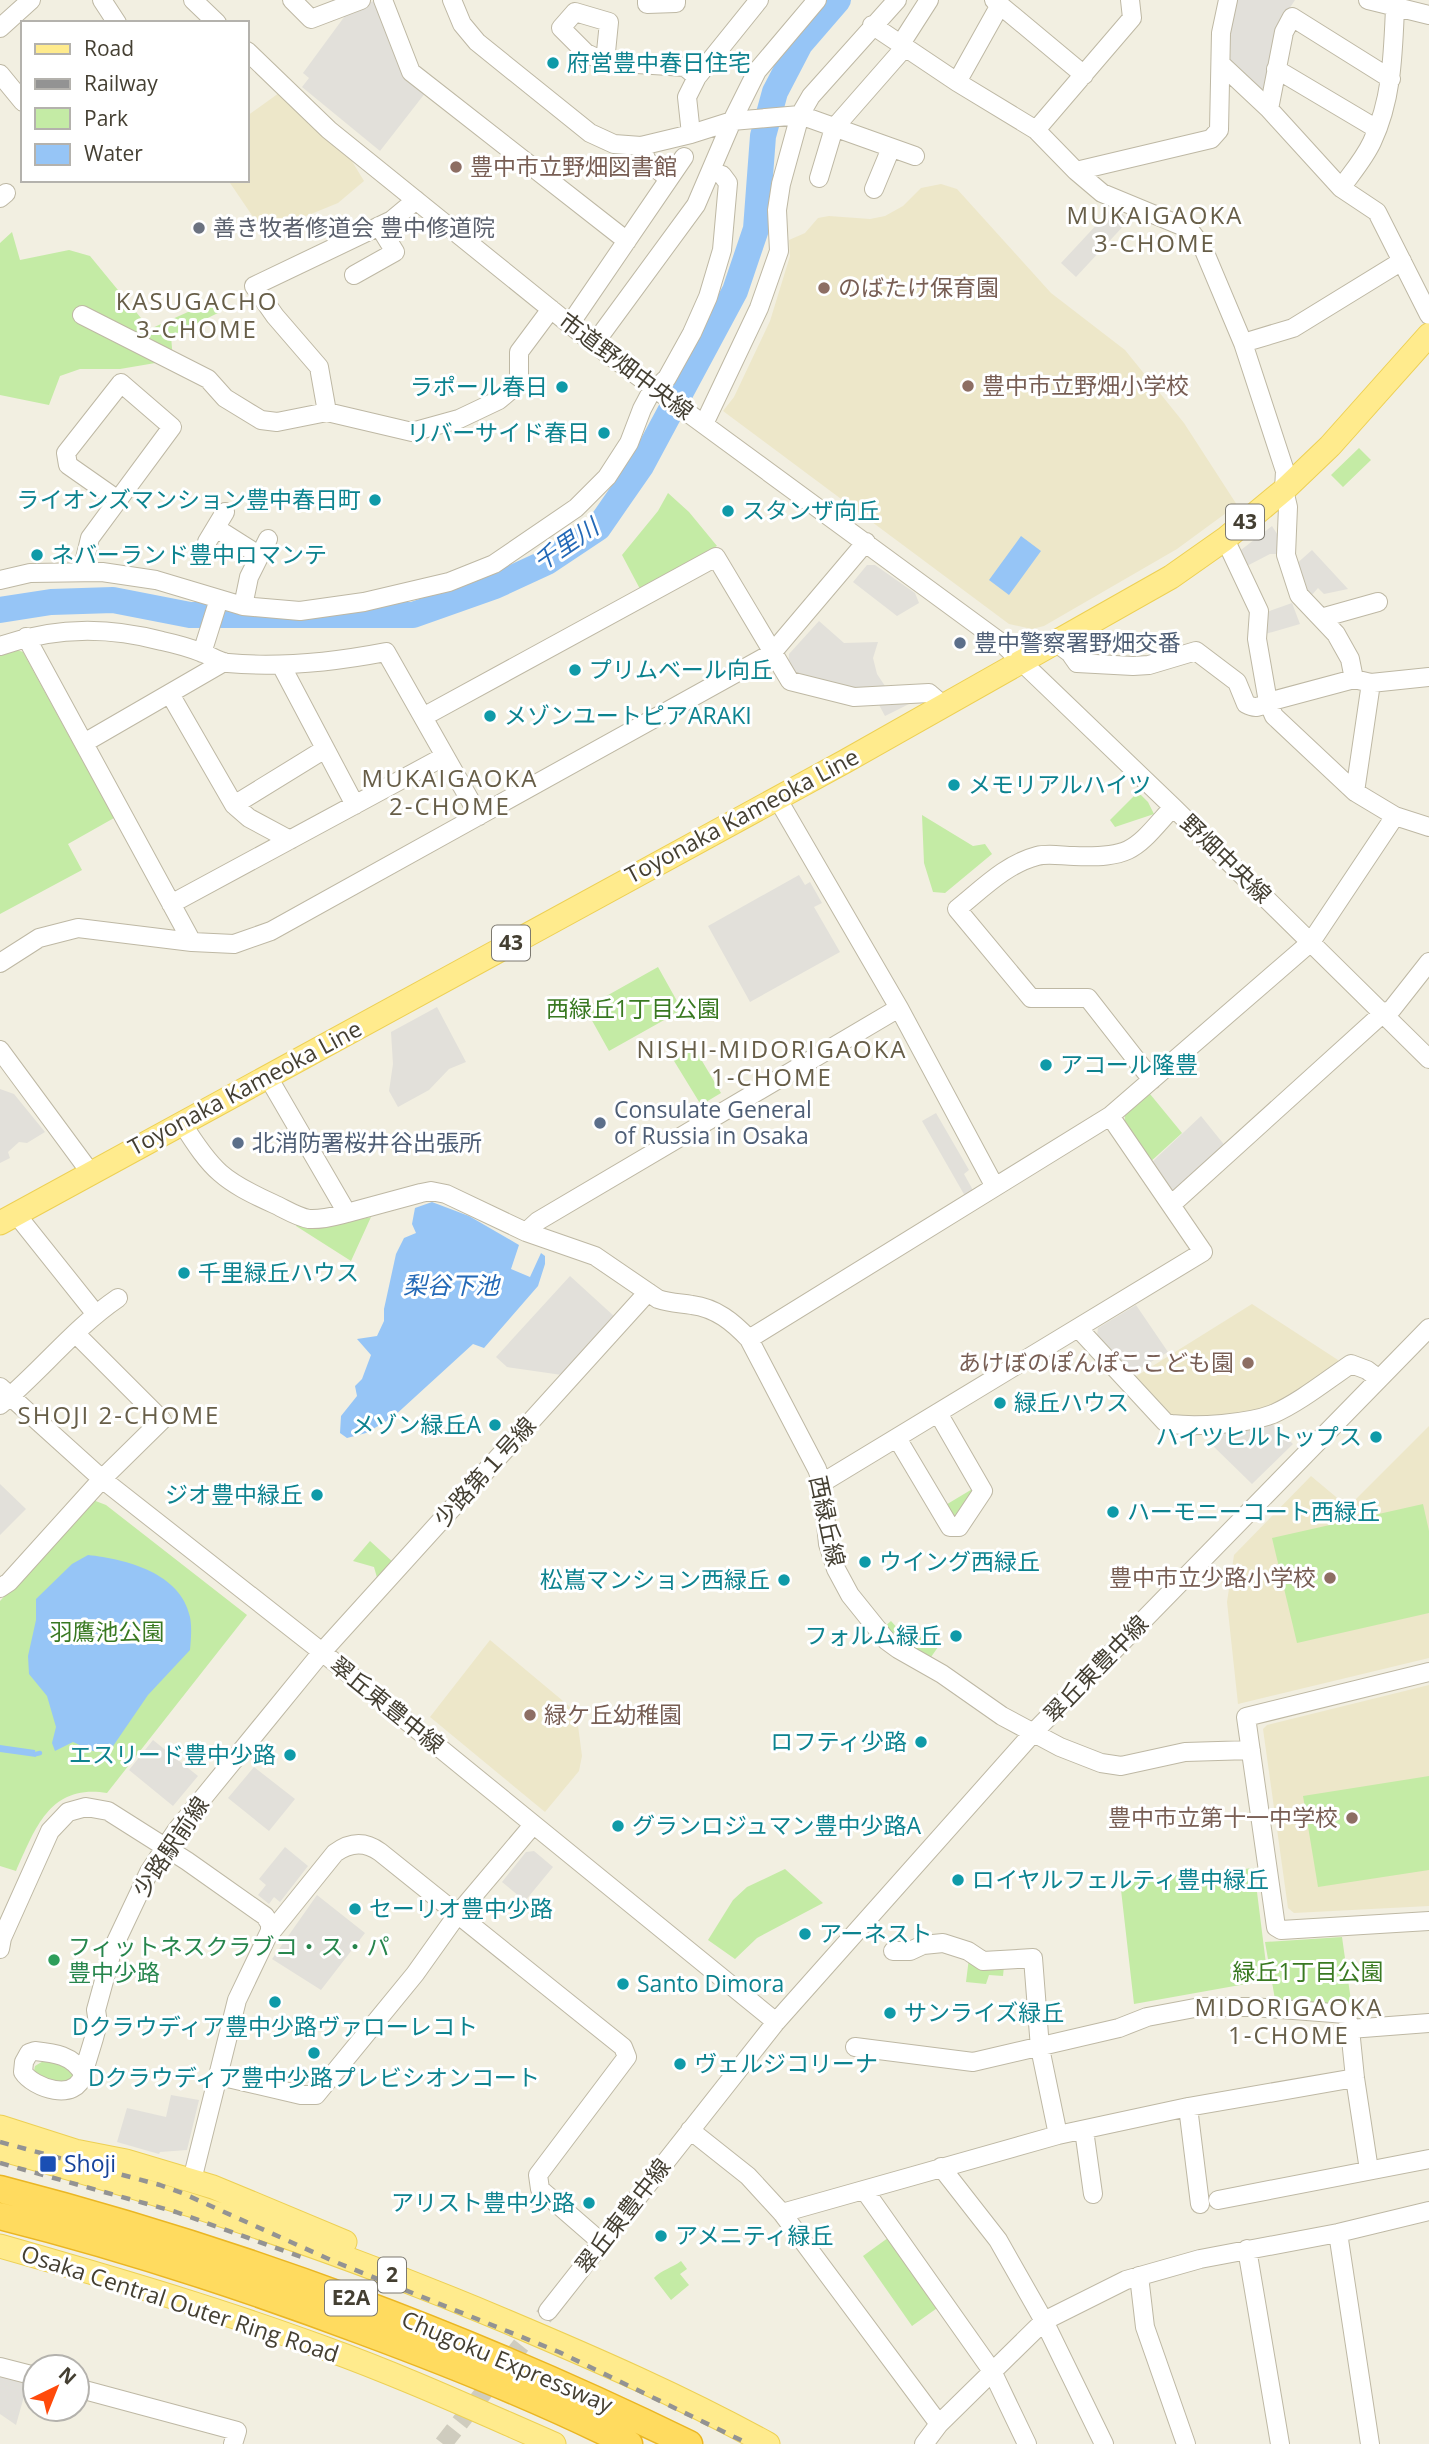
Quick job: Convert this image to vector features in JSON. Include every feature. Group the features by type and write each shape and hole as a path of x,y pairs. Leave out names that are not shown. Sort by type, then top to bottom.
{"highway":[{"name":"Chugoku Expressway","path":"0,2189 212,2250 400,2316 536,2372 689,2444"},
{"name":"Chugoku Expressway","path":"0,2216 115,2247 280,2301 479,2376 629,2444"}],"main road":[{"name":"Toyonaka Kameoka Line","path":"8,1218 777,798 1171,577 1225,539 1284,490 1330,446 1429,335"},
{"path":"0,2127 75,2151 126,2161 192,2180 235,2195 395,2261 449,2287 505,2321"},
{"name":"2","path":"0,2149 154,2193 317,2247 417,2284 558,2342 768,2444"},
{"name":"Osaka Central Outer Ring Road","path":"0,2246 193,2302 325,2348 554,2444"}],"street":[{"path":"1,24 31,0"},
{"path":"102,0 116,21"},
{"path":"193,0 215,21"},
{"path":"292,0 311,19 361,0"},
{"path":"383,0 411,72 627,241"},
{"path":"452,0 462,24 477,42 590,133 614,144 641,146 737,120 796,116 915,156"},
{"path":"647,0 647,4 676,3 676,0"},
{"path":"691,134 687,97 697,76 759,0"},
{"path":"594,344 696,205 757,71 817,0"},
{"path":"702,422 760,308 779,251 777,209 780,184 796,116 872,25 897,0"},
{"path":"819,178 834,128 905,47 904,39 929,0"},
{"path":"1036,130 1132,18 1130,0"},
{"path":"1076,171 1211,139 1219,130 1221,33 1228,0"},
{"path":"1368,0 1429,15"},
{"path":"957,82 997,2 1084,75"},
{"path":"1341,188 1371,144 1377,129 1391,79 1395,8"},
{"path":"1269,109 1284,32 1292,17 1391,79"},
{"path":"872,25 957,82 1036,130 1102,193 1189,229 1203,248 1243,343 1285,471 1284,490 1288,508 1286,555 1299,595 1336,634 1362,681 1355,792"},
{"name":"市道野畑中央線","path":"248,52 330,130 594,344 866,542 1003,644 1021,661"},
{"path":"604,62 685,67 697,76"},
{"path":"1221,64 1269,109 1341,188 1377,212 1429,315"},
{"path":"1276,69 1377,129"},
{"path":"0,74 21,100"},
{"path":"641,146 647,161 668,179"},
{"path":"874,189 891,148"},
{"path":"570,324 684,157"},
{"path":"0,580 30,573 102,572 156,580 243,606 300,611 363,602 449,582 494,564 576,508 607,478 629,443 642,409 659,391 688,340 712,287 724,232 728,183 722,175"},
{"path":"327,412 319,367 275,316 254,286 379,226 416,200"},
{"path":"354,275 395,253 379,226"},
{"path":"1243,343 1293,328 1402,261"},
{"path":"82,315 208,379 225,398 261,420 277,422 327,412 412,432 459,419 499,400 519,383 519,352 551,309"},
{"path":"82,571 90,538 172,427 121,383 66,453 68,465 118,500"},
{"path":"225,512 211,535 264,548 249,578 243,606"},
{"path":"1225,539 1259,611 1257,639 1268,702 1274,716 1355,792 1395,816 1429,827"},
{"path":"0,963 39,938 78,928 192,942 234,944 271,931 772,653 866,542"},
{"path":"423,717 716,557 790,681 854,697 929,693 943,705"},
{"path":"202,653 219,599"},
{"path":"1321,618 1378,602"},
{"path":"0,646 26,637 69,630 113,631 162,640 224,663 281,665 336,662 386,652 479,816"},
{"path":"26,637 192,942"},
{"path":"1055,642 1070,653 1076,663 1149,665 1195,651 1237,682 1246,705 1259,708 1268,702 1362,681 1429,677"},
{"name":"野畑中央線","path":"1021,661 1429,1059"},
{"path":"84,743 224,663"},
{"path":"281,665 355,805"},
{"path":"170,694 234,805 249,818 290,839"},
{"path":"234,805 325,749"},
{"path":"171,904 445,756"},
{"path":"777,798 899,1008 995,1187"},
{"path":"1152,1080 1088,998 1031,998 957,909 1009,868 1039,855 1121,855 1138,845 1173,807"},
{"path":"750,1339 1110,1116 1311,942 1395,816"},
{"path":"1171,1205 1382,1014 1392,1009 1429,962"},
{"path":"526,1232 538,1221 899,1008"},
{"path":"0,1050 90,1172"},
{"path":"268,1077 347,1213"},
{"path":"822,1483 1203,1252 1110,1116"},
{"name":"西緑丘線","path":"182,1123 211,1165 228,1181 303,1218 320,1219 421,1193 439,1192 526,1232 595,1256 648,1293 668,1302 718,1312 750,1339 812,1458 822,1483 825,1531 831,1556 845,1588 873,1626 898,1649 942,1674 1002,1716 1101,1763 1121,1766 1185,1752 1251,1750"},
{"path":"8,1218 95,1313"},
{"name":"少路第１号線","path":"322,1652 648,1293"},
{"path":"3,1396 76,1334 95,1313 118,1298"},
{"path":"1078,1328 1165,1422 1171,1424 1224,1423 1264,1417 1303,1396 1350,1364 1367,1370 1379,1379"},
{"name":"翠丘東豊中線","path":"548,2311 776,2022 1033,1733 1429,1328"},
{"path":"0,1588 9,1582 102,1479 162,1420 76,1334"},
{"name":"翠丘東豊中線","path":"3,1396 102,1479 322,1652 776,2022"},
{"path":"897,1438 950,1527 959,1527 983,1491 938,1413"},
{"name":"少路駅前線","path":"83,2074 98,2023 96,2010 113,1948 149,1872 176,1831 322,1652"},
{"path":"1429,1672 1246,1717 1276,1927 1282,1930 1429,1921"},
{"path":"1,1941 50,1831 68,1812 86,1807 108,1811 265,1916 271,1927 268,1936"},
{"path":"219,2076 301,2095 316,2095 415,1974 457,1916 533,1825"},
{"path":"192,2180 237,2000 251,1966 268,1936 335,1853 357,1844 373,1847 380,1852 623,2047 627,2057 538,2175 540,2189 601,2242"},
{"path":"893,1951 910,1951 923,1945 943,1943 968,1951 983,1961 1032,1958 1040,2048 1058,2135"},
{"path":"855,2048 972,2062 1119,2028 1147,2017 1200,2007 1252,2007 1346,2014 1369,2170"},
{"path":"64,2056 80,2049 96,2010"},
{"path":"1350,2029 1429,2023"},
{"path":"32,2051 64,2056 77,2065 83,2074 78,2086 67,2091 34,2083 23,2072 25,2059 32,2051"},
{"path":"782,2213 1058,2135 1188,2107 1355,2078"},
{"path":"1188,2107 1209,2202 1429,2159"},
{"path":"690,2130 748,2176 782,2213 939,2424"},
{"path":"1084,2130 1093,2194"},
{"path":"941,2167 998,2240 1044,2321 1104,2444"},
{"path":"865,2191 992,2371 1027,2444"},
{"path":"924,2444 939,2424 1044,2321 1126,2280 1247,2249 1338,2233 1429,2211"},
{"path":"1338,2233 1370,2444"},
{"path":"1247,2249 1280,2444"},
{"path":"1139,2276 1145,2327 1186,2444"},
{"path":"0,2367 21,2372"},
{"path":"91,2392 237,2431 233,2444"}],"shaded area":[{"path":"1237,0 1295,0 1283,18 1267,96 1230,63 1231,31"},
{"path":"374,1 379,3 426,92 380,151 302,87 309,78 303,73 350,9"},
{"path":"279,93 347,153 364,181 338,203 267,232 262,230 229,182 248,182 248,115"},
{"name":"豊中市立野畑小学校","path":"941,184 957,189 1051,293 1125,350 1184,423 1237,505 1177,549 1044,626 1032,629 1009,624 723,411 734,397 770,321 790,256 789,240 805,233 818,218 829,216 870,219 885,216 903,206 921,188"},
{"path":"1114,206 1129,220 1076,277 1061,263"},
{"path":"1272,526 1279,537 1280,554 1270,554 1243,568 1237,553"},
{"path":"1312,550 1348,589 1324,594 1318,588 1311,596 1300,584 1294,566"},
{"path":"867,565 875,565 915,593 919,603 897,616 853,582"},
{"path":"1292,603 1300,624 1262,635 1264,613"},
{"path":"819,621 844,643 878,642 873,658 877,674 885,686 849,689 794,674 788,666 789,654"},
{"path":"913,702 885,716 878,703"},
{"path":"799,875 805,885 810,882 822,903 814,907 840,952 750,1002 708,926"},
{"path":"437,1007 466,1062 449,1069 429,1090 398,1107 389,1091 393,1064 391,1032"},
{"path":"0,1089 14,1094 45,1132 27,1143 19,1142 8,1152 10,1158 0,1163"},
{"path":"936,1113 969,1170 964,1174 974,1192 965,1196 922,1121"},
{"path":"1201,1116 1226,1147 1178,1192 1171,1192 1151,1163"},
{"path":"570,1276 615,1317 562,1375 507,1367 496,1357"},
{"name":"あけぼのぽんぽここども園","path":"1252,1304 1338,1360 1339,1366 1275,1408 1242,1415 1185,1419 1172,1415 1135,1377"},
{"path":"1136,1305 1168,1352 1130,1374 1097,1336 1098,1328"},
{"path":"1271,1423 1293,1444 1252,1484 1210,1443 1222,1430"},
{"name":"豊中市立少路小学校","path":"1429,1426 1429,1658 1238,1704 1227,1602 1234,1555 1311,1476 1348,1507"},
{"path":"0,1484 26,1509 0,1535"},
{"path":"490,1640 569,1706 577,1718 582,1756 579,1771 545,1812 430,1717"},
{"name":"豊中市立第十一中学校","path":"1429,1685 1429,1906 1294,1913 1288,1908 1263,1729 1267,1725"},
{"path":"153,1740 198,1776 173,1806 129,1770"},
{"path":"254,1767 295,1799 269,1831 228,1798"},
{"path":"285,1847 308,1866 280,1902 274,1897 269,1904 258,1895 266,1885 259,1879"},
{"path":"534,1851 553,1867 525,1901 502,1882 526,1852"},
{"path":"317,1895 365,1933 321,1990 272,1959"},
{"path":"171,2095 199,2100 187,2150 159,2154 117,2142 127,2108 166,2117"},
{"path":"0,2375 21,2380 21,2407 16,2425 0,2414"}],"green space":[{"path":"12,232 20,260 69,250 90,256 150,329 217,299 222,311 171,336 173,360 120,369 80,369 60,376 49,405 0,395 0,243"},
{"path":"1359,448 1371,460 1343,487 1331,475"},
{"path":"668,493 689,512 717,546 640,589 622,555 658,511"},
{"path":"12,648 23,652 114,818 68,844 82,870 0,914 0,654"},
{"path":"1138,792 1148,802 1154,814 1115,827 1110,820"},
{"path":"922,815 973,846 985,844 992,854 945,893 933,892 924,863"},
{"name":"西緑丘1丁目公園","path":"658,967 682,1010 609,1051 585,1008"},
{"path":"692,1044 721,1093 701,1105 671,1056"},
{"path":"1150,1094 1182,1133 1149,1163 1124,1127 1125,1115"},
{"path":"371,1217 351,1261 296,1226 297,1223 337,1224"},
{"path":"974,1488 975,1490 958,1522 944,1506"},
{"name":"羽鷹池公園","path":"93,1500 106,1505 247,1615 107,1793 72,1795 58,1802 48,1812 16,1871 0,1866 0,1601"},
{"path":"1423,1504 1429,1531 1429,1613 1297,1643 1272,1538"},
{"path":"370,1541 394,1563 378,1581 374,1567 353,1561"},
{"path":"891,1621 908,1640 918,1631 938,1647 929,1660 883,1628"},
{"path":"1429,1776 1429,1870 1318,1887 1303,1796"},
{"name":"豊中市立第十一中学校","path":"1254,1868 1268,1980 1134,2004 1120,1881"},
{"path":"785,1869 823,1903 757,1938 735,1959 708,1940 733,1900 747,1887"},
{"name":"緑丘1丁目公園","path":"1342,1937 1352,2008 1276,2005 1265,1942"},
{"path":"969,1958 1004,1966 1003,1976 989,1975 986,1984 966,1982"},
{"path":"45,2060 70,2066 76,2072 67,2085 33,2075 35,2066"},
{"path":"892,2235 940,2306 912,2326 863,2256"},
{"path":"681,2261 687,2269 680,2274 689,2285 671,2300 654,2278"}],"water":[{"path":"1021,536 1041,551 1009,595 989,580"},
{"name":"梨谷下池","path":"432,1202 469,1216 519,1245 511,1269 530,1277 541,1253 545,1256 538,1286 484,1348 473,1344 392,1418 366,1433 347,1438 340,1433 341,1416 357,1396 355,1386 362,1379 371,1355 357,1339 377,1336 384,1321 384,1309 396,1254 404,1238 416,1233 412,1224 415,1208"},
{"path":"88,1555 135,1565 164,1579 176,1589 185,1602 190,1617 190,1650 148,1695 109,1752 93,1751 73,1742 55,1751 52,1743 56,1727 47,1696 29,1674 28,1656 36,1620 36,1599 72,1564"},
{"path":"0,1745 35,1750 36,1757 0,1752"}],"waterway":[{"name":"千里川","path":"0,610 51,602 113,600 190,615 413,615 495,586 547,562 598,528 641,466 735,291 756,229 763,136 775,92 800,44 838,0"},
{"path":"36,1754 40,1753"}],"tunnel":[{"path":"443,2444 548,2311"}],"railway":[{"path":"0,2142 182,2193 333,2261 559,2352 749,2444"},
{"path":"0,2163 176,2212 304,2258"}],"place":[{"name":"府営豊中春日住宅","path":"553,63"},
{"name":"豊中市立野畑図書館","path":"456,167"},
{"name":"善き牧者修道会 豊中修道院","path":"199,228"},
{"name":"のばたけ保育園","path":"824,288"},
{"name":"豊中市立野畑小学校","path":"968,386"},
{"name":"ラポール春日","path":"562,387"},
{"name":"リバーサイド春日","path":"604,433"},
{"name":"ライオンズマンション豊中春日町","path":"375,500"},
{"name":"スタンザ向丘","path":"728,511"},
{"name":"ネバーランド豊中ロマンテ","path":"37,555"},
{"name":"豊中警察署野畑交番","path":"960,643"},
{"name":"プリムベール向丘","path":"575,670"},
{"name":"メゾンユートピアARAKI","path":"490,716"},
{"name":"メモリアルハイツ","path":"954,785"},
{"name":"アコール隆豊","path":"1046,1065"},
{"name":"Consulate General of Russia in Osaka","path":"600,1123"},
{"name":"北消防署桜井谷出張所","path":"238,1143"},
{"name":"千里緑丘ハウス","path":"184,1273"},
{"name":"あけぼのぽんぽここども園","path":"1248,1363"},
{"name":"緑丘ハウス","path":"1000,1403"},
{"name":"メゾン緑丘A","path":"495,1425"},
{"name":"ハイツヒルトップス","path":"1376,1437"},
{"name":"ジオ豊中緑丘","path":"317,1495"},
{"name":"ハーモニーコート西緑丘","path":"1113,1512"},
{"name":"ウイング西緑丘","path":"865,1562"},
{"name":"豊中市立少路小学校","path":"1330,1578"},
{"name":"松嶌マンション西緑丘","path":"784,1580"},
{"name":"フォルム緑丘","path":"956,1636"},
{"name":"緑ケ丘幼稚園","path":"530,1715"},
{"name":"ロフティ少路","path":"921,1742"},
{"name":"エスリード豊中少路","path":"290,1755"},
{"name":"豊中市立第十一中学校","path":"1352,1818"},
{"name":"グランロジュマン豊中少路A","path":"618,1826"},
{"name":"ロイヤルフェルティ豊中緑丘","path":"958,1880"},
{"name":"セーリオ豊中少路","path":"355,1909"},
{"name":"アーネスト","path":"805,1934"},
{"name":"フィットネスクラブコ・ス・パ 豊中少路","path":"54,1960"},
{"name":"Santo Dimora","path":"623,1984"},
{"name":"Dクラウディア豊中少路ヴァローレコト","path":"275,2002"},
{"name":"サンライズ緑丘","path":"890,2013"},
{"name":"Dクラウディア豊中少路プレビシオンコート","path":"314,2053"},
{"name":"ヴェルジコリーナ","path":"680,2064"},
{"name":"Shoji","path":"48,2164"},
{"name":"アリスト豊中少路","path":"589,2203"},
{"name":"アメニティ緑丘","path":"661,2236"}],"district":[{"name":"MUKAIGAOKA 3-CHOME","path":"1155,230"},
{"name":"KASUGACHO 3-CHOME","path":"197,316"},
{"name":"MUKAIGAOKA 2-CHOME","path":"450,793"},
{"name":"NISHI-MIDORIGAOKA 1-CHOME","path":"772,1064"},
{"name":"SHOJI 2-CHOME","path":"119,1416"},
{"name":"MIDORIGAOKA 1-CHOME","path":"1289,2022"}]}
